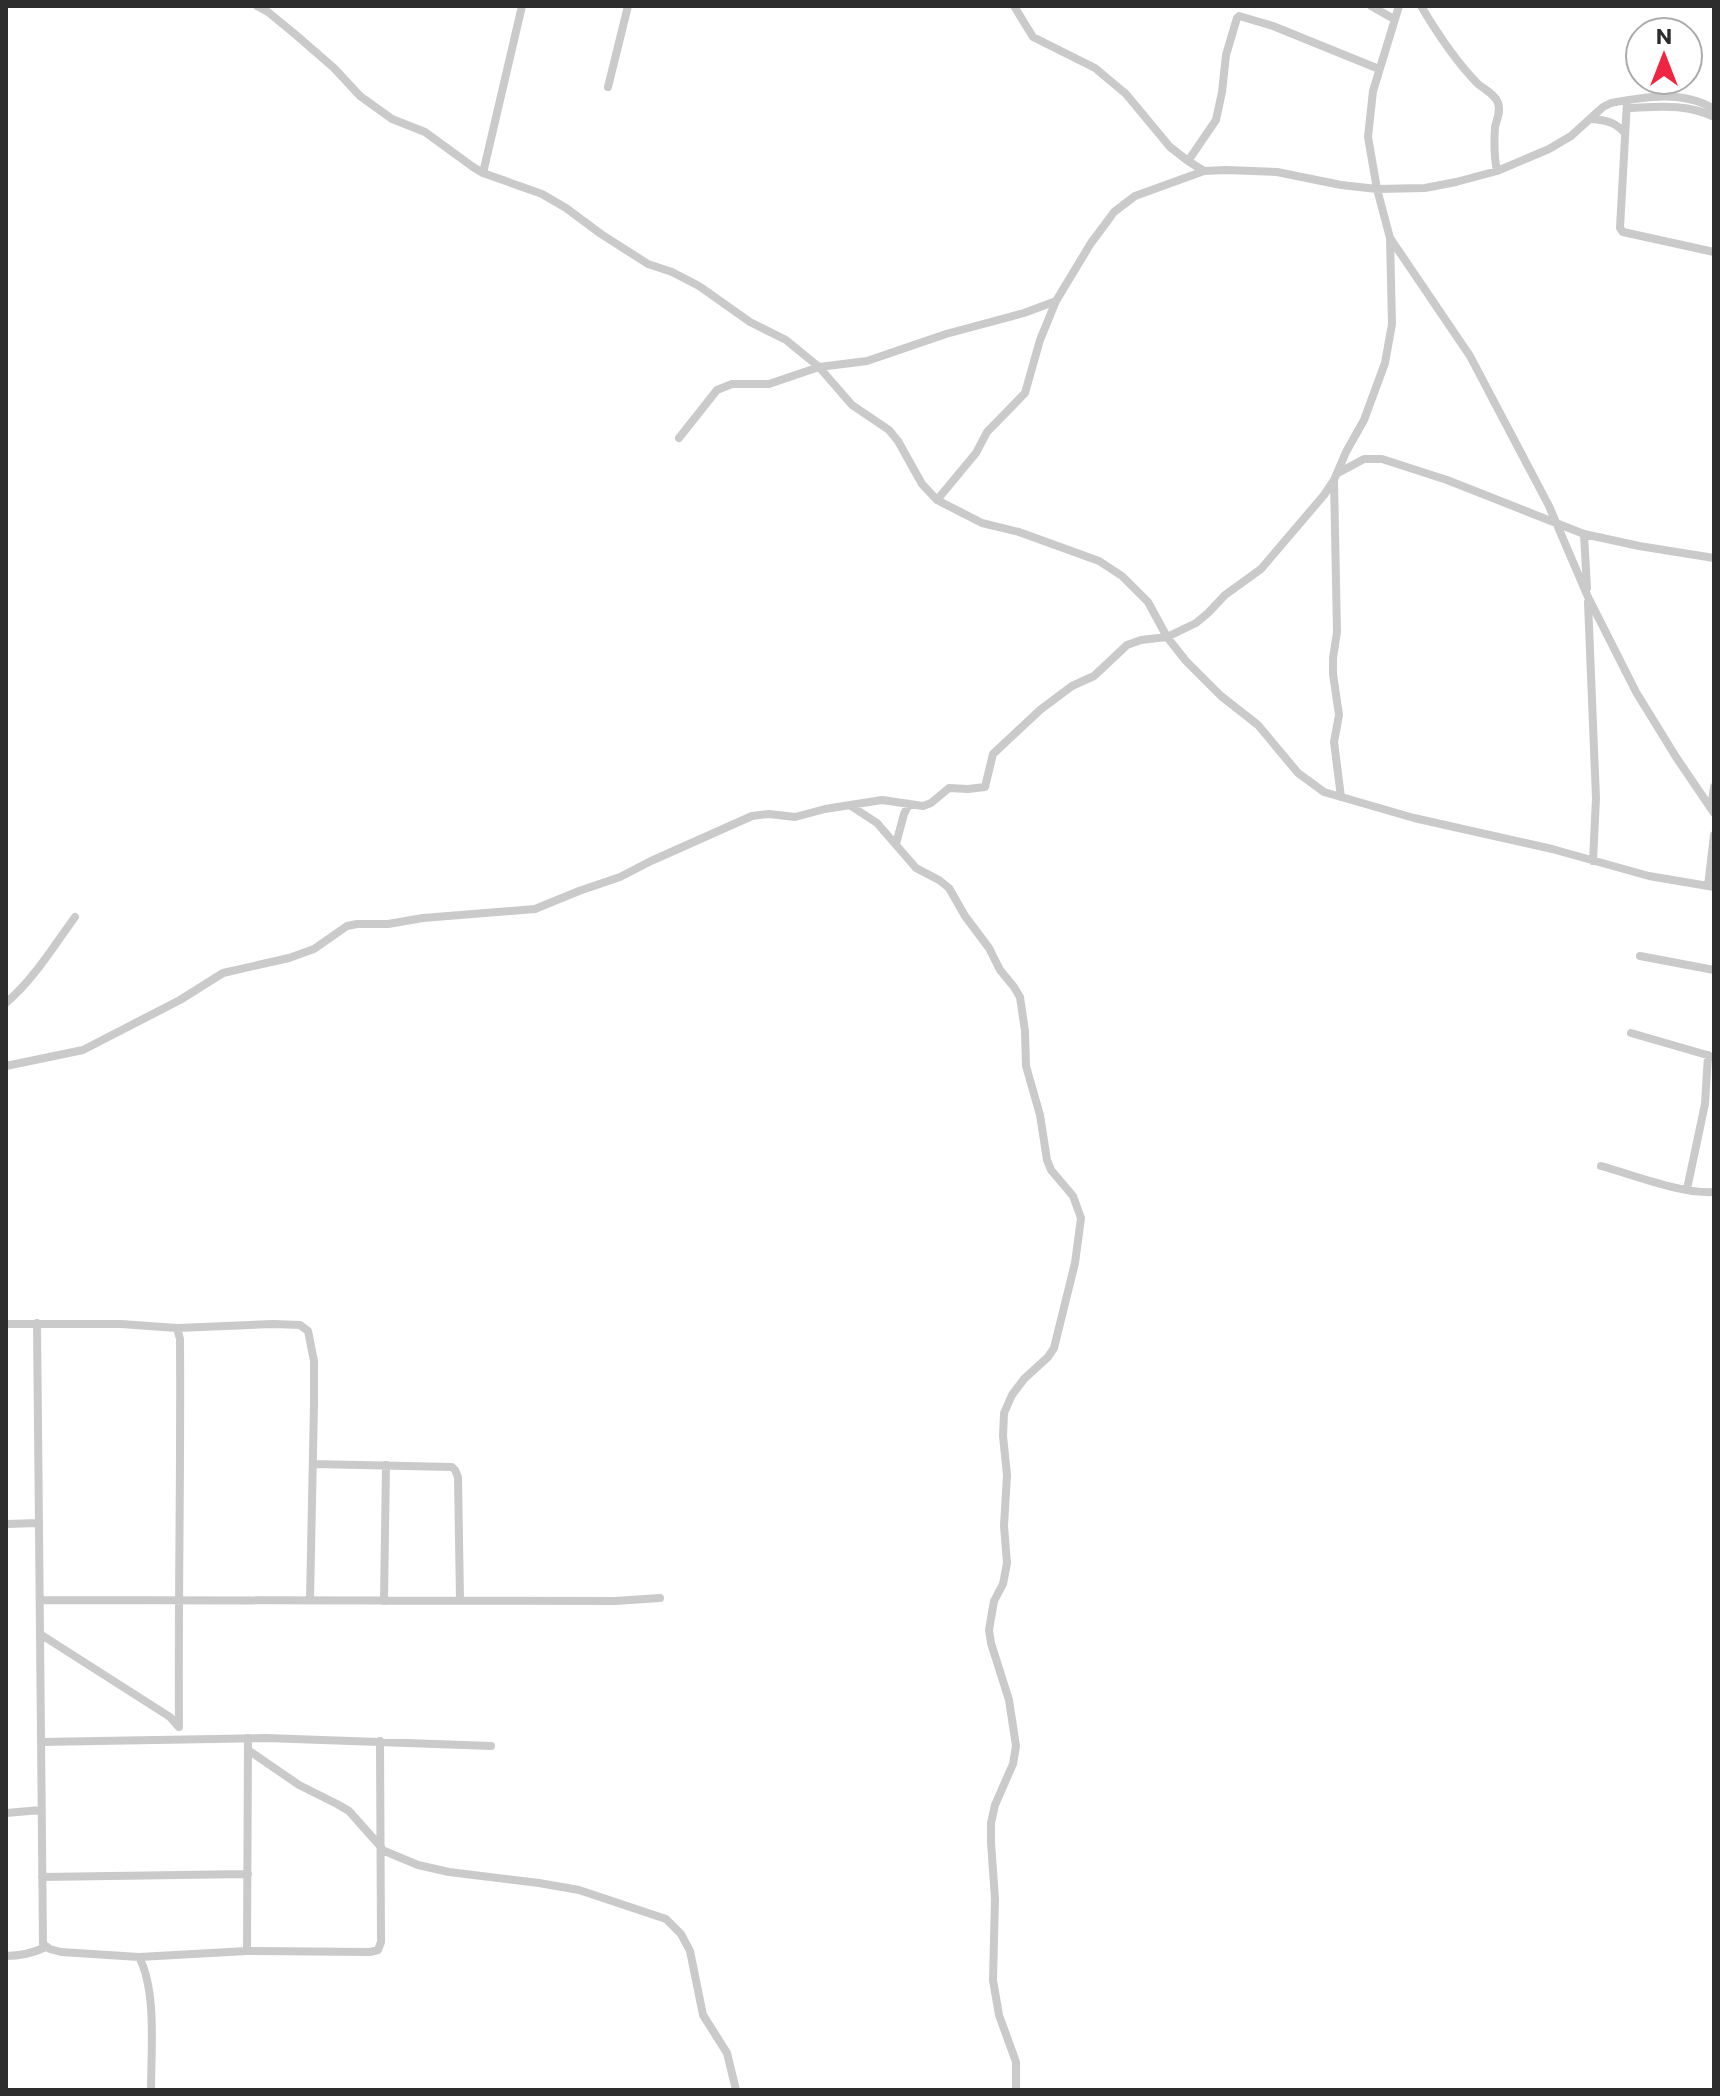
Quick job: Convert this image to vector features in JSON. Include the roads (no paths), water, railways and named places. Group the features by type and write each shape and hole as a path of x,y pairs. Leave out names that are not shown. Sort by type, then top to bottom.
{"street":[{"path":"257,6 334,68 360,96 392,119 425,132 483,173 542,194 648,264 699,286 750,322 786,340 819,367 852,405 889,430 922,484 937,500 982,523 1019,532 1099,561 1122,576 1140,592 1156,613 1167,637 1186,661 1221,696 1258,725 1298,773 1324,792 1414,818 1536,845 1649,876 1711,886 1714,835"},
{"path":"483,173 522,6"},
{"path":"608,87 628,6"},
{"path":"1014,6 1033,37 1095,68 1126,94 1170,147 1204,171"},
{"path":"1371,6 1394,19"},
{"path":"6,1066 83,1050 180,1000 213,977 314,949 347,926 535,909 620,877 752,816 795,817 888,800 927,805 949,788 985,787 993,754 1040,710 1058,695 1094,676 1127,645 1167,637 1196,623 1225,595 1261,569 1336,477 1380,381 1389,347 1393,301 1390,238 1368,137 1373,91 1399,6"},
{"path":"1421,6 1453,56 1498,103 1495,138 1497,171"},
{"path":"1188,161 1216,120 1226,55 1239,16 1273,26 1379,69"},
{"path":"1627,104 1669,96 1702,102 1714,109"},
{"path":"937,500 976,453 987,432 1025,393 1040,340 1056,301 1114,212 1135,196 1204,171 1277,172 1377,189 1425,188 1480,177 1549,149 1571,136 1611,103 1685,107 1714,117"},
{"path":"1627,104 1620,228 1623,232 1714,252"},
{"path":"1591,119 1610,121 1625,133"},
{"path":"1390,238 1465,348 1491,393 1636,692 1712,810"},
{"path":"679,438 717,390 724,386 769,384 819,367 867,361 1056,301"},
{"path":"1336,477 1364,459 1382,459 1447,480 1584,534 1714,558"},
{"path":"1336,477 1337,632 1333,674 1339,715 1334,742 1341,797"},
{"path":"1584,534 1596,798 1593,861"},
{"path":"1712,810 1714,787"},
{"path":"896,844 909,804"},
{"path":"850,806 872,819 916,868 949,888 1017,992 1024,1020 1027,1073 1040,1115 1047,1160 1051,1170 1073,1196 1081,1218 1075,1263 1054,1348 1012,1395 1003,1419 1007,1475 1004,1521 1007,1570 994,1601 989,1630 1009,1700 1016,1752 991,1823 995,1927 992,1971 999,2015 1016,2062 1016,2090"},
{"path":"6,1003 38,969 75,917"},
{"path":"1640,956 1714,970"},
{"path":"1631,1033 1711,1056 1705,1104 1687,1189"},
{"path":"1601,1166 1687,1189 1714,1192"},
{"path":"37,1323 43,1944 61,1952 139,1957 247,1951 378,1950 381,1942 380,1741"},
{"path":"6,1324 121,1324 177,1328 273,1324 300,1325 308,1331 314,1361 310,1600"},
{"path":"177,1328 180,1339 179,1739"},
{"path":"313,1464 452,1467 458,1477 460,1600"},
{"path":"384,1601 386,1465"},
{"path":"6,1524 39,1523"},
{"path":"40,1600 615,1601 660,1598"},
{"path":"40,1634 170,1717 179,1727"},
{"path":"41,1742 248,1738 491,1746"},
{"path":"247,1951 248,1738"},
{"path":"248,1750 299,1785 349,1811 381,1848 418,1865 579,1890 666,1919 681,1934 690,1951 703,2015 727,2053 736,2090"},
{"path":"6,1813 41,1810"},
{"path":"42,1877 248,1874"},
{"path":"6,1956 22,1955 46,1947"},
{"path":"139,1957 147,1977 152,2029 151,2090 142,2090"}]}
